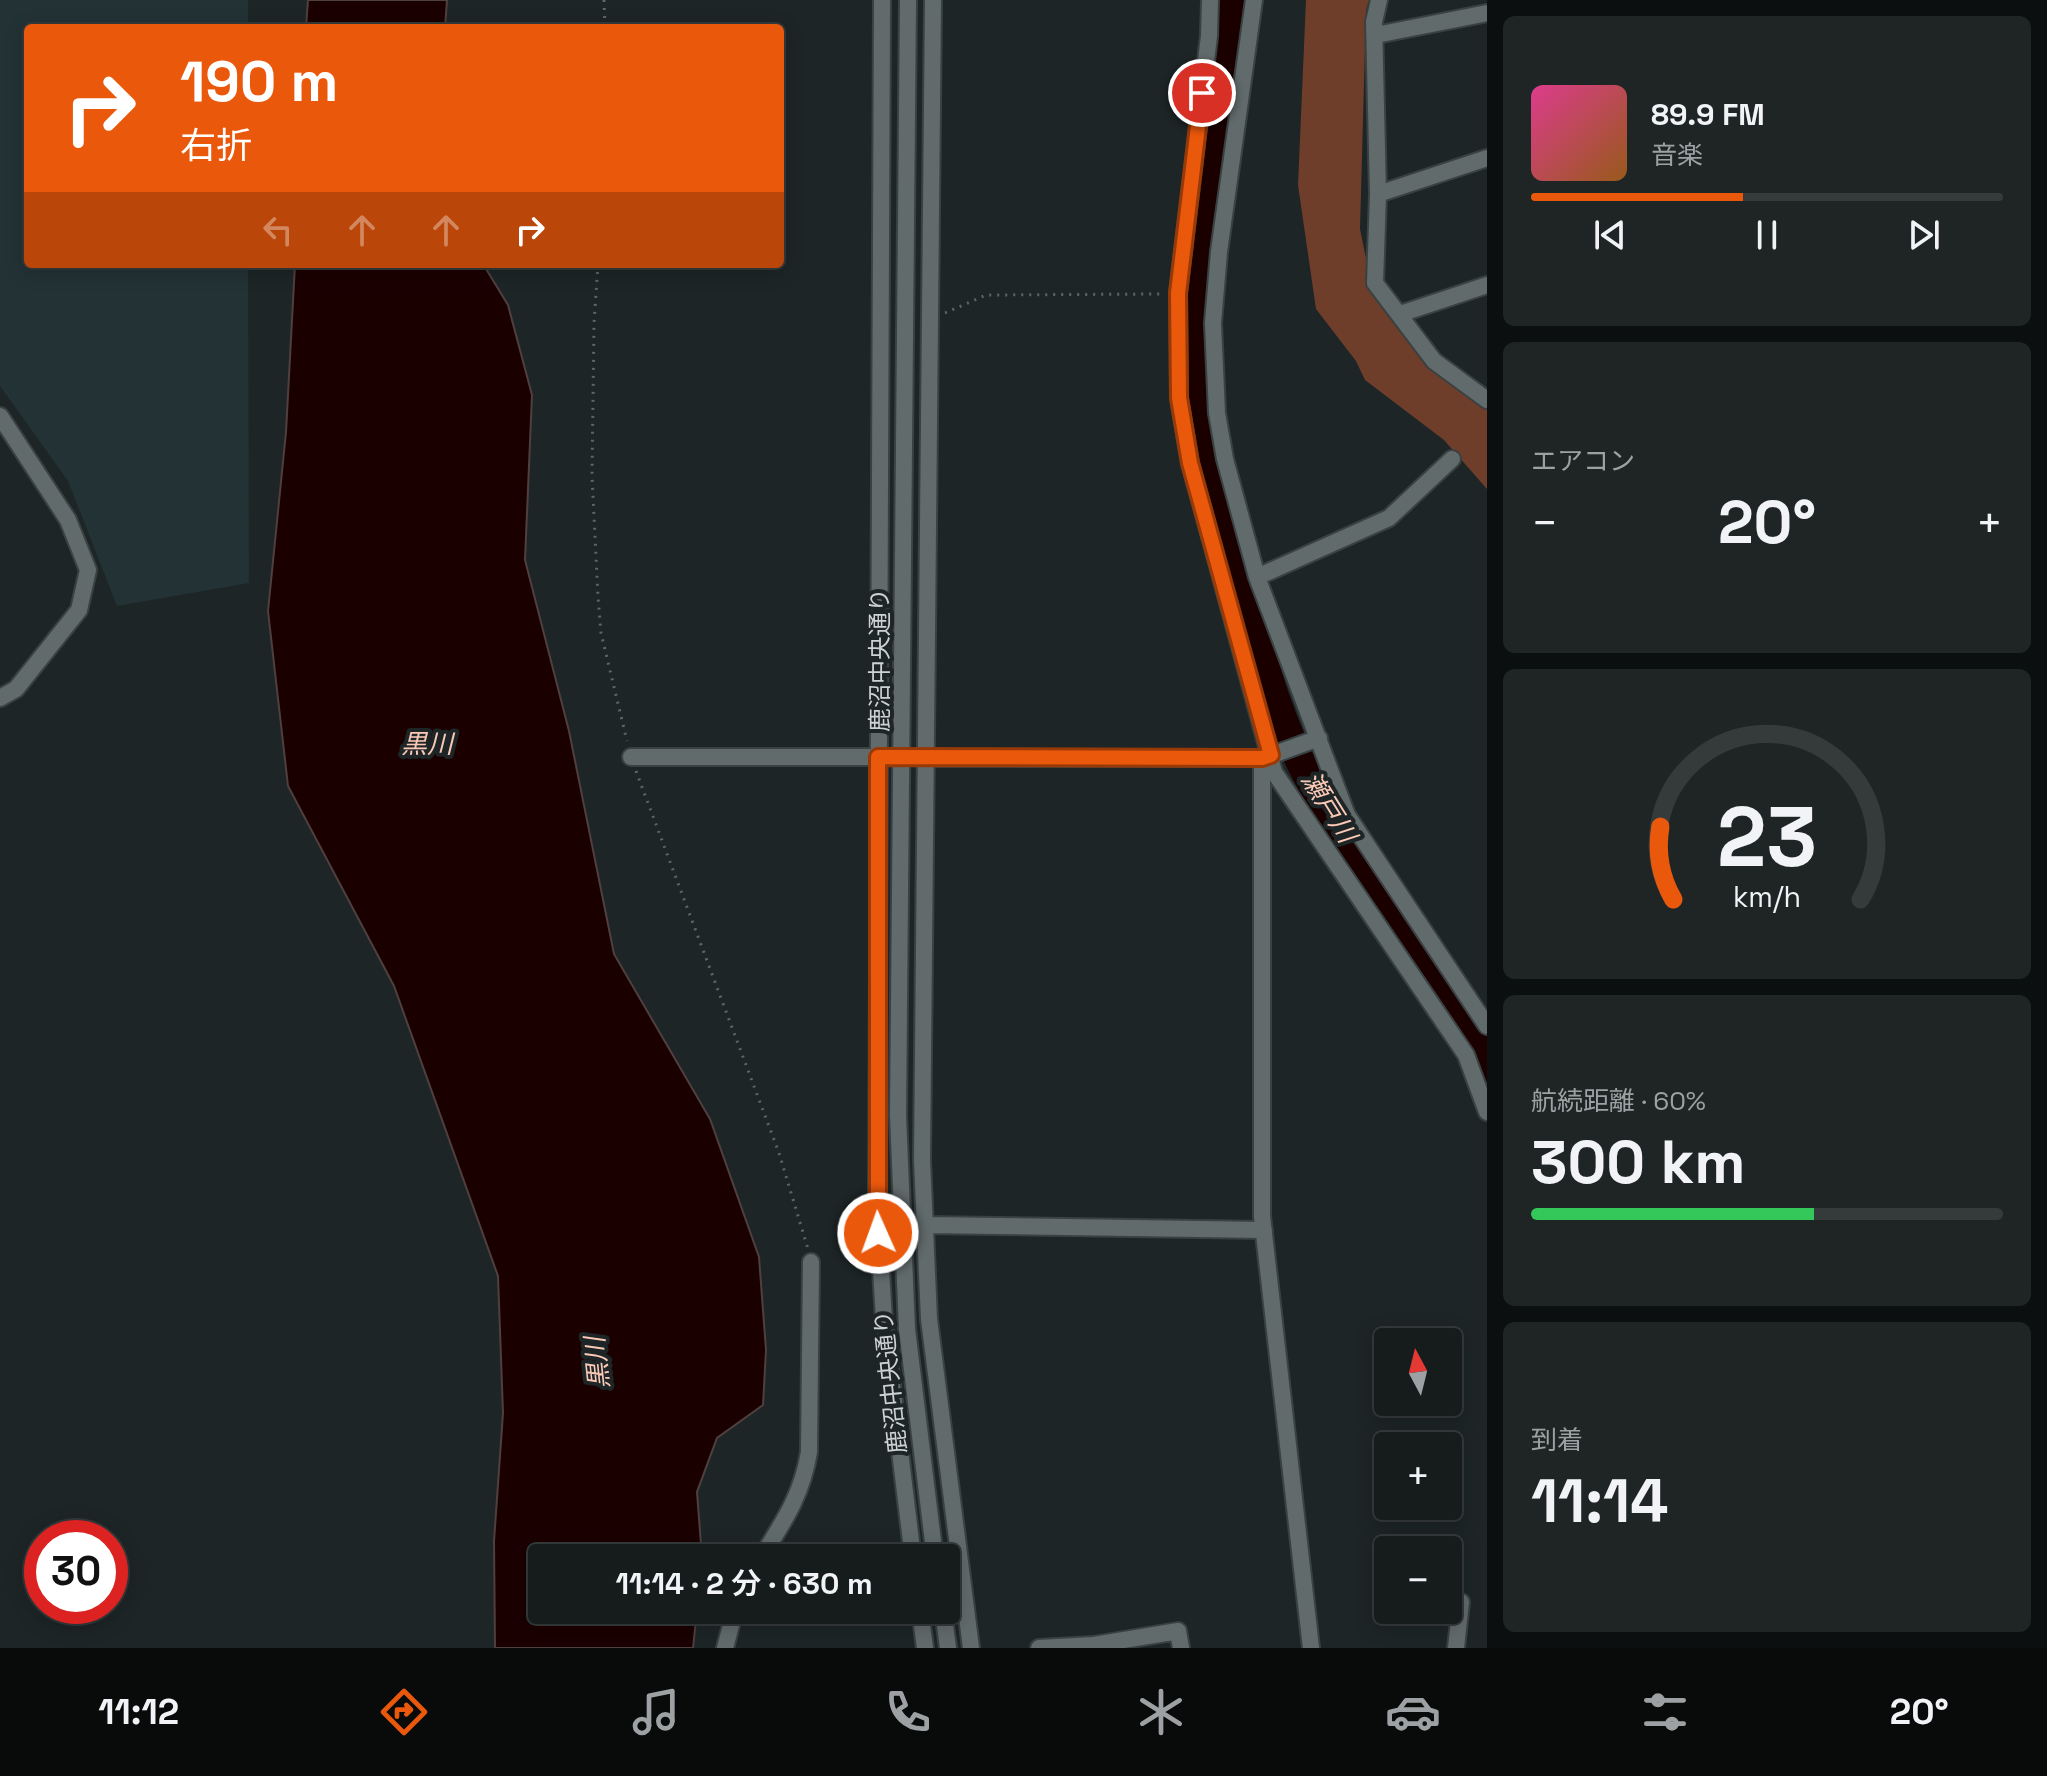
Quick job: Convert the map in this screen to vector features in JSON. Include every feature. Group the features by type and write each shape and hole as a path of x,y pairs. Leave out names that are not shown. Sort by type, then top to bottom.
{"street":[{"path":"882,0 884,139 877,1202 887,1348 911,1544"},
{"name":"鹿沼中央通り","path":"908,0 898,1101 901,1238 914,1401 933,1544"},
{"path":"933,0 921,1089 925,1225 937,1393 971,1648"},
{"path":"1210,0 1209,36 1178,293 1179,398 1190,463 1267,757 1274,772 1466,1055 1487,1112"},
{"path":"1254,0 1219,252 1213,367 1225,459 1257,577 1347,815 1487,1026"},
{"path":"1379,0 1376,35 1378,194 1375,283 1434,361 1483,393"},
{"path":"1376,35 1487,13"},
{"path":"884,139 930,139"},
{"path":"1378,194 1487,158"},
{"path":"1400,314 1487,285"},
{"path":"0,416 68,520 88,570 79,610 16,689 0,698"},
{"path":"1257,577 1389,518 1452,459"},
{"path":"631,757 1267,757 1319,738"},
{"path":"1267,757 1264,1230 1311,1648"},
{"path":"925,1225 1264,1230"},
{"path":"770,1544 798,1498 807,1463 811,1262"},
{"path":"725,1648 731,1624"},
{"path":"922,1624 925,1648"},
{"path":"945,1624 948,1648"},
{"path":"1456,1648 1459,1624"},
{"path":"1039,1648 1094,1645 1178,1631 1181,1648"}],"path":[{"path":"604,0 605,24"},
{"path":"929,316 951,312 986,295 1178,293"}],"shaded area":[{"path":"0,0 248,0 248,24 24,24 24,268 248,268 249,583 117,606 68,481 0,386"},
{"path":"1306,0 1369,0 1366,10 1360,229 1374,297 1487,409 1487,489 1444,440 1365,380 1356,361 1316,309 1298,185"}],"water":[{"path":"308,0 447,0 445,24 306,24"},
{"name":"黒川","path":"295,268 485,268 508,305 532,395 525,560 569,731 614,954 710,1119 759,1257 766,1350 763,1405 717,1438 697,1492 701,1544 528,1544 528,1624 696,1624 693,1648 495,1648 494,1541 503,1413 498,1276 394,986 288,786 268,611 286,432"}],"waterway":[{"name":"瀬戸川","path":"1232,0 1203,219 1197,329 1203,439 1217,506 1267,676 1297,755 1351,848 1445,992 1487,1067"}],"route":[{"path":"878,1233 878,757 1262,758 1271,755 1190,463 1179,398 1178,293 1202,93"}]}
